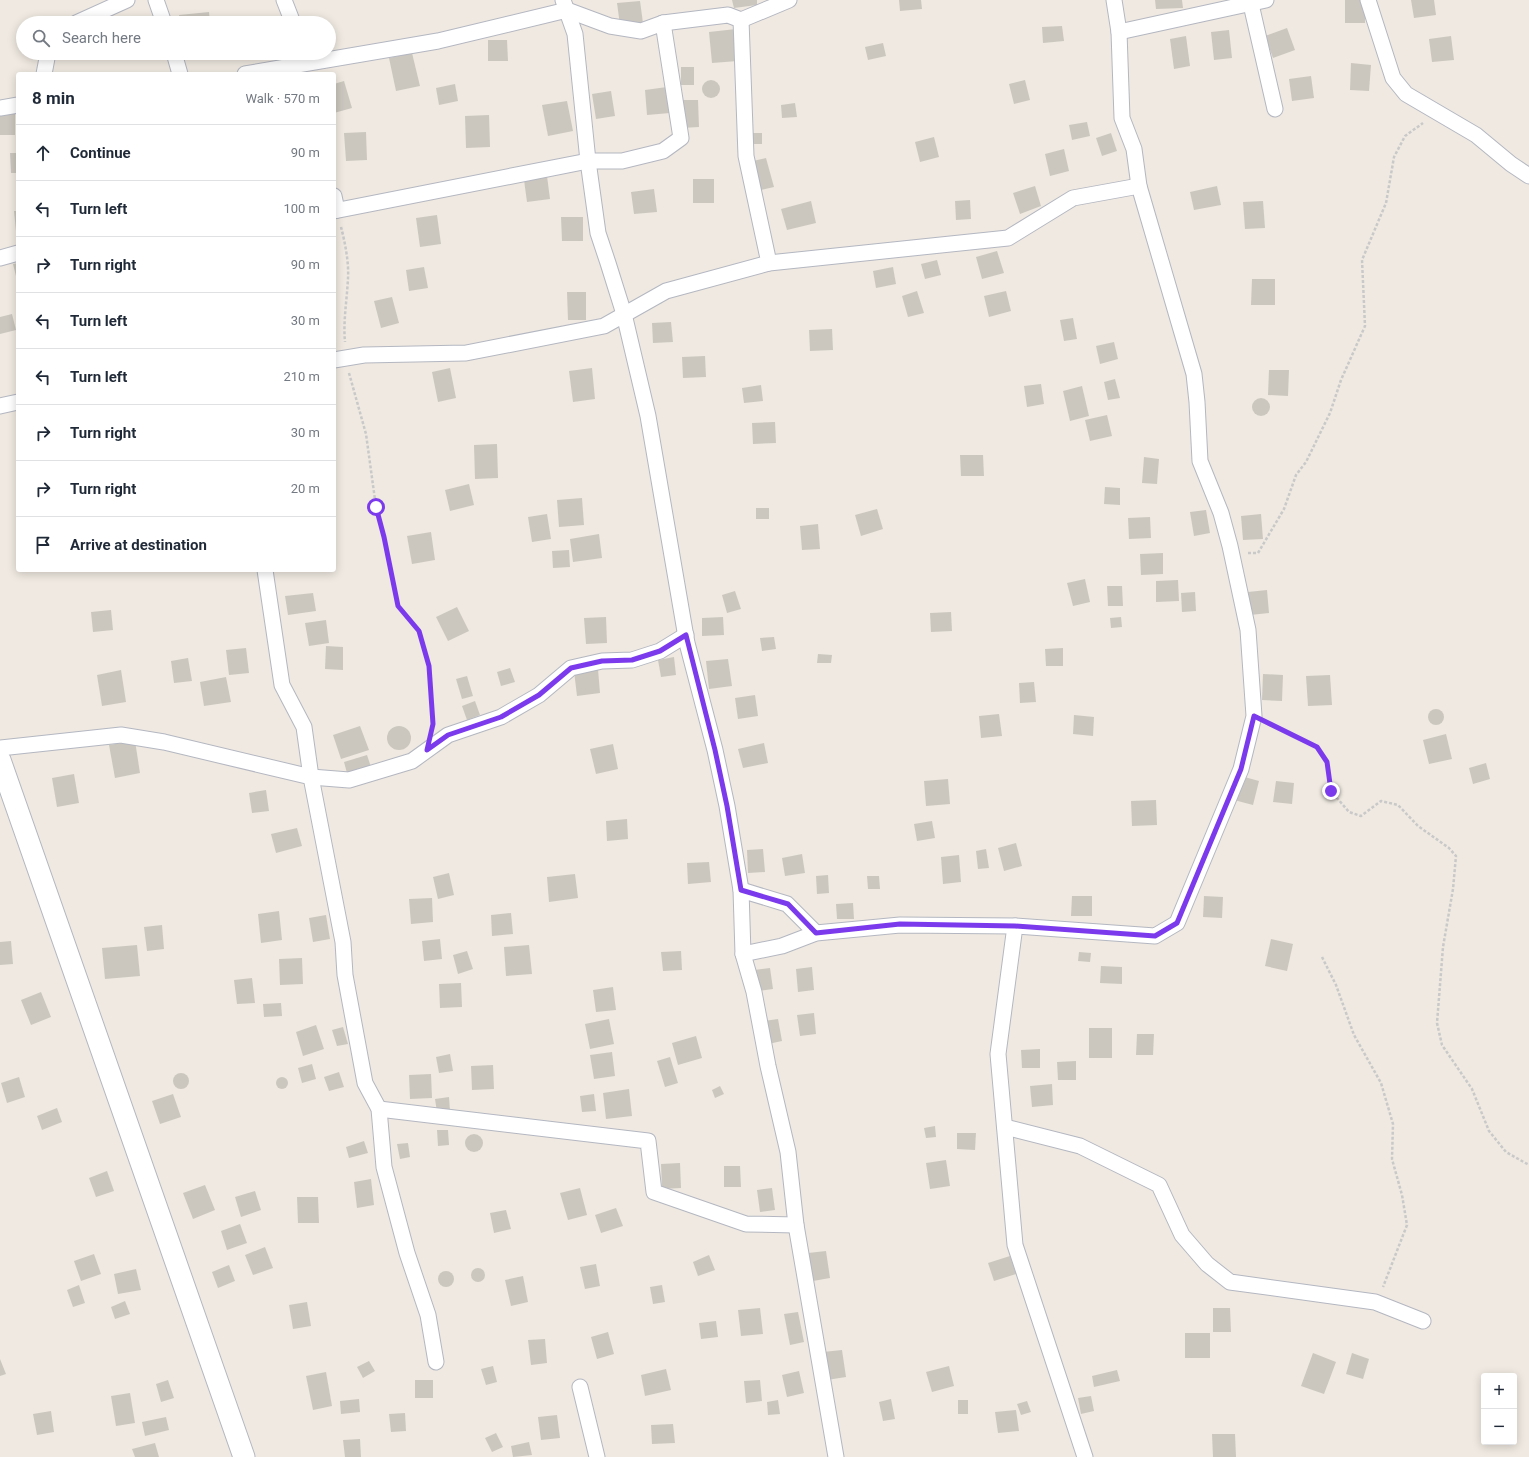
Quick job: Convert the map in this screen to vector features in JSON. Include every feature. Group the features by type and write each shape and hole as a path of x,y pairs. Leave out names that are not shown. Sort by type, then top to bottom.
{"main road":[{"path":"0,760 244,1457"}],"street":[{"path":"92,16 127,0"},
{"path":"156,0 162,16"},
{"path":"284,0 290,16"},
{"path":"336,59 438,40 565,5 610,26 641,31 663,23 728,15 741,20 789,0"},
{"path":"742,954 782,946 816,933 900,924 1015,926 1155,936 1177,923 1241,769 1254,716 1248,630 1221,513 1200,461 1194,374 1138,186 1134,149 1122,118 1119,32 1114,0"},
{"path":"1119,32 1251,2 1266,0"},
{"path":"1368,0 1393,78 1406,94 1476,135 1511,164 1529,176"},
{"path":"1251,2 1275,109"},
{"path":"565,5 575,34 588,161 598,234 624,314 648,416 686,635 726,799 741,890 742,954 754,992 768,1066 788,1152 796,1225 836,1457"},
{"path":"741,20 746,156 769,263"},
{"path":"336,206 588,161 622,161 663,151 681,138 663,23"},
{"path":"44,72 47,60"},
{"path":"176,60 179,72"},
{"path":"257,72 329,60"},
{"path":"0,108 16,105"},
{"path":"340,359 364,355 466,353 604,326 666,292 769,263 1008,238 1073,198 1138,186"},
{"path":"0,258 16,254"},
{"path":"0,406 16,402"},
{"path":"265,572 282,685 304,727 311,777 344,942 345,975 365,1083 379,1109 384,1167 407,1253 428,1315 436,1362"},
{"path":"0,748 121,735 164,742 311,777 349,780 412,761 448,735 501,717 539,695 571,668 602,661 632,660 660,651 686,635"},
{"path":"741,890 788,904 816,933"},
{"path":"1015,926 998,1054 1015,1245 1085,1457"},
{"path":"379,1109 648,1141 654,1192 746,1224 796,1225"},
{"path":"1005,1127 1080,1146 1160,1185 1182,1235 1207,1264 1230,1282 1375,1302 1423,1321"},
{"path":"580,1387 597,1457"}],"path":[{"path":"1231,553 1258,553 1284,509 1296,475 1306,462 1330,413 1341,380 1365,326 1362,260 1386,203 1394,157 1405,136 1423,123"},
{"path":"336,210 344,239 349,277 340,359 351,382 366,434 376,507 384,537 398,606 419,631 429,666 433,724 427,750"},
{"path":"1254,716 1317,747 1327,762 1331,791 1349,812 1361,816 1382,801 1398,805 1418,826 1449,848 1456,856 1453,889 1443,947 1437,1022 1442,1045 1472,1089 1489,1131 1506,1152 1529,1164"},
{"path":"1322,957 1336,985 1354,1035 1381,1083 1393,1124 1392,1159 1402,1195 1407,1225 1382,1288 1384,1305"}],"building":[{"path":"732,0 757,0 757,5 734,8"},
{"path":"899,0 921,0 922,9 900,11"},
{"path":"1155,0 1182,0 1183,8 1156,9"},
{"path":"1345,0 1365,0 1365,23 1345,23"},
{"path":"1411,0 1434,0 1436,15 1414,18"},
{"path":"640,1 643,23 620,25 617,3"},
{"path":"209,12 209,16 179,16"},
{"path":"1062,26 1064,41 1043,43 1042,27"},
{"path":"1287,28 1295,50 1273,58 1265,36"},
{"path":"736,29 738,61 712,63 709,32"},
{"path":"1229,30 1232,58 1214,60 1211,32"},
{"path":"1186,36 1190,66 1174,69 1170,39"},
{"path":"1451,36 1454,60 1432,62 1429,39"},
{"path":"488,40 507,40 508,61 488,61"},
{"path":"883,43 886,56 868,60 865,47"},
{"path":"412,53 420,86 396,91 389,58"},
{"path":"1351,63 1371,65 1369,91 1350,90"},
{"path":"681,67 694,67 694,85 681,85"},
{"path":"1311,76 1314,98 1292,101 1289,79"},
{"path":"711,80 717,83 720,89 717,95 711,98 705,95 702,89 705,83"},
{"path":"1025,80 1030,100 1014,104 1009,84"},
{"path":"344,81 352,108 336,112 336,83"},
{"path":"455,84 458,101 439,105 436,88"},
{"path":"667,87 670,113 647,115 645,90"},
{"path":"611,91 615,116 596,119 592,94"},
{"path":"680,100 698,100 699,127 681,128"},
{"path":"567,101 573,131 548,136 542,105"},
{"path":"795,103 797,117 782,118 781,105"},
{"path":"0,112 15,112 15,135 0,135"},
{"path":"489,115 490,147 466,148 465,116"},
{"path":"1087,122 1090,136 1072,140 1069,125"},
{"path":"366,132 367,160 346,161 344,133"},
{"path":"750,133 762,133 762,144 750,144"},
{"path":"1111,133 1117,151 1102,156 1096,138"},
{"path":"934,137 939,157 920,162 915,142"},
{"path":"1064,149 1069,171 1050,176 1045,154"},
{"path":"10,153 16,153 16,173 11,173"},
{"path":"766,158 774,187 761,190 753,161"},
{"path":"547,176 550,199 527,202 524,180"},
{"path":"693,179 714,179 714,203 693,203"},
{"path":"1035,186 1041,206 1020,214 1013,193"},
{"path":"1217,186 1221,205 1194,210 1190,192"},
{"path":"654,189 657,212 634,214 631,192"},
{"path":"970,200 971,219 956,220 955,201"},
{"path":"811,201 816,223 787,230 781,209"},
{"path":"1263,201 1265,228 1245,229 1243,202"},
{"path":"14,211 16,211 16,231"},
{"path":"437,215 441,244 420,247 416,218"},
{"path":"561,217 583,217 583,241 562,241"},
{"path":"997,251 1004,273 982,279 976,257"},
{"path":"937,260 941,275 925,279 921,264"},
{"path":"16,263 16,276 13,264"},
{"path":"424,267 428,288 409,291 406,270"},
{"path":"893,267 896,284 876,288 873,271"},
{"path":"1252,279 1275,279 1275,305 1251,305"},
{"path":"917,291 924,313 908,317 902,296"},
{"path":"1006,291 1011,311 989,317 984,296"},
{"path":"567,292 586,292 586,320 568,320"},
{"path":"392,297 399,323 381,328 374,301"},
{"path":"12,314 16,330 0,334 0,317"},
{"path":"1073,318 1077,339 1064,341 1060,320"},
{"path":"671,322 673,342 653,343 652,323"},
{"path":"832,329 833,350 810,351 809,330"},
{"path":"1114,342 1118,359 1100,364 1096,346"},
{"path":"705,356 706,377 683,378 682,357"},
{"path":"450,368 456,398 438,402 432,372"},
{"path":"592,368 595,399 573,402 569,371"},
{"path":"1269,370 1289,370 1288,396 1268,395"},
{"path":"1115,379 1120,398 1108,400 1104,382"},
{"path":"1041,384 1044,404 1027,407 1024,386"},
{"path":"761,385 763,401 744,403 742,388"},
{"path":"1082,386 1089,416 1070,421 1063,391"},
{"path":"1261,398 1267,401 1270,407 1267,413 1261,416 1255,413 1252,407 1255,401"},
{"path":"1107,415 1112,436 1090,441 1085,420"},
{"path":"775,422 776,443 753,444 752,423"},
{"path":"497,444 498,478 475,479 474,445"},
{"path":"960,455 983,455 984,476 961,476"},
{"path":"1144,457 1159,459 1157,484 1142,483"},
{"path":"469,484 474,505 450,511 445,490"},
{"path":"1105,487 1120,488 1120,505 1104,504"},
{"path":"582,498 584,525 559,527 557,500"},
{"path":"756,508 769,508 769,519 756,519"},
{"path":"877,509 883,529 861,536 855,515"},
{"path":"1206,510 1210,533 1194,536 1190,512"},
{"path":"547,514 551,539 532,542 528,517"},
{"path":"1261,514 1263,539 1243,540 1241,516"},
{"path":"1150,517 1151,538 1129,539 1128,518"},
{"path":"818,524 820,549 802,550 800,526"},
{"path":"431,532 435,560 412,564 407,536"},
{"path":"599,534 602,558 573,562 570,539"},
{"path":"569,550 570,567 553,568 552,551"},
{"path":"1163,553 1163,574 1141,575 1140,554"},
{"path":"1085,579 1090,602 1073,606 1067,583"},
{"path":"1178,580 1179,601 1156,602 1156,581"},
{"path":"1107,586 1122,586 1123,606 1108,606"},
{"path":"1267,590 1269,613 1250,615 1248,592"},
{"path":"735,591 741,609 727,613 722,595"},
{"path":"1195,592 1196,611 1182,612 1181,593"},
{"path":"313,593 316,611 288,615 285,596"},
{"path":"457,607 469,631 448,641 436,617"},
{"path":"111,610 113,630 93,632 91,612"},
{"path":"951,612 952,631 931,632 930,613"},
{"path":"606,617 607,643 586,644 584,618"},
{"path":"723,617 724,635 702,636 702,618"},
{"path":"1121,617 1122,627 1111,628 1110,618"},
{"path":"326,620 329,643 309,646 305,623"},
{"path":"774,637 776,649 762,651 760,638"},
{"path":"326,646 343,647 343,670 325,669"},
{"path":"246,648 249,673 229,675 226,650"},
{"path":"1063,648 1063,666 1046,666 1045,649"},
{"path":"818,654 832,655 831,663 817,663"},
{"path":"674,657 676,675 661,677 658,660"},
{"path":"188,658 192,681 174,683 171,661"},
{"path":"728,659 732,686 709,689 706,661"},
{"path":"510,668 515,682 501,686 497,672"},
{"path":"598,669 600,693 577,696 574,671"},
{"path":"121,670 126,702 102,706 97,675"},
{"path":"1263,674 1283,675 1282,701 1262,700"},
{"path":"1330,675 1332,705 1308,706 1306,676"},
{"path":"467,676 473,696 462,699 456,679"},
{"path":"226,677 231,702 204,706 200,682"},
{"path":"1034,682 1036,702 1020,703 1019,683"},
{"path":"755,695 758,716 738,719 735,698"},
{"path":"475,701 480,715 467,720 462,706"},
{"path":"1436,709 1442,711 1444,717 1442,723 1436,725 1430,723 1428,717 1430,711"},
{"path":"999,714 1002,736 981,738 979,716"},
{"path":"1074,715 1094,717 1093,736 1073,734"},
{"path":"360,726 369,750 341,759 333,735"},
{"path":"399,726 404,727 410,733 410,743 404,749 399,750 394,749 388,743 387,738 388,733 394,727"},
{"path":"1446,734 1452,759 1429,764 1423,740"},
{"path":"135,741 140,773 115,778 109,745"},
{"path":"764,743 768,763 743,768 738,749"},
{"path":"613,744 618,769 596,774 590,749"},
{"path":"367,755 372,770 348,777 344,762"},
{"path":"1486,763 1490,779 1473,784 1469,768"},
{"path":"74,774 79,803 57,807 52,778"},
{"path":"1241,776 1259,781 1253,805 1234,800"},
{"path":"948,779 950,804 926,806 924,781"},
{"path":"1276,781 1294,783 1292,804 1273,802"},
{"path":"266,790 269,811 252,813 249,793"},
{"path":"1156,800 1157,825 1132,826 1131,801"},
{"path":"627,819 628,839 607,841 606,821"},
{"path":"932,821 935,838 917,841 914,824"},
{"path":"297,828 302,846 276,853 271,834"},
{"path":"1016,843 1022,866 1004,871 998,848"},
{"path":"763,849 765,872 748,873 747,850"},
{"path":"986,849 989,868 978,869 976,851"},
{"path":"802,854 805,873 785,876 782,858"},
{"path":"959,855 961,882 943,884 941,857"},
{"path":"709,862 711,882 688,884 687,863"},
{"path":"449,873 454,895 438,899 433,877"},
{"path":"575,874 578,898 549,902 547,877"},
{"path":"828,875 829,893 817,894 816,876"},
{"path":"867,876 879,876 880,889 868,889"},
{"path":"1072,896 1092,896 1092,916 1071,916"},
{"path":"1204,896 1223,897 1222,918 1203,917"},
{"path":"432,898 433,922 411,924 409,899"},
{"path":"853,903 854,919 837,919 836,904"},
{"path":"279,911 282,940 261,943 258,914"},
{"path":"511,913 513,934 492,936 491,915"},
{"path":"326,915 330,939 313,942 309,918"},
{"path":"162,925 164,949 147,951 144,927"},
{"path":"440,939 442,959 424,961 422,941"},
{"path":"1271,939 1293,944 1287,971 1265,966"},
{"path":"11,941 13,964 0,965 0,942"},
{"path":"137,945 140,976 105,979 102,948"},
{"path":"529,945 532,974 506,976 504,947"},
{"path":"467,951 473,969 458,974 453,955"},
{"path":"681,951 682,970 663,971 661,952"},
{"path":"1079,952 1091,953 1090,962 1078,961"},
{"path":"302,958 303,984 280,985 279,959"},
{"path":"1101,966 1122,967 1122,984 1100,983"},
{"path":"812,967 814,990 798,992 796,969"},
{"path":"770,968 773,989 757,991 754,970"},
{"path":"252,978 255,1003 237,1004 234,980"},
{"path":"461,983 462,1007 440,1008 439,984"},
{"path":"613,987 616,1010 596,1012 593,990"},
{"path":"41,992 51,1017 31,1025 21,1000"},
{"path":"281,1003 282,1016 264,1017 263,1004"},
{"path":"814,1013 816,1034 800,1036 797,1015"},
{"path":"609,1019 614,1044 590,1049 585,1024"},
{"path":"778,1019 782,1041 768,1044 764,1021"},
{"path":"316,1025 324,1049 303,1056 296,1032"},
{"path":"343,1027 348,1044 337,1046 332,1030"},
{"path":"1089,1028 1112,1028 1112,1058 1089,1058"},
{"path":"1137,1034 1154,1034 1153,1055 1136,1055"},
{"path":"696,1036 702,1058 678,1065 672,1043"},
{"path":"1040,1049 1040,1068 1022,1068 1021,1050"},
{"path":"612,1052 615,1076 594,1079 590,1055"},
{"path":"450,1054 453,1071 439,1073 436,1057"},
{"path":"670,1057 678,1083 665,1087 657,1061"},
{"path":"1076,1061 1076,1080 1058,1080 1057,1062"},
{"path":"312,1064 316,1079 302,1083 298,1068"},
{"path":"493,1065 494,1089 472,1090 471,1066"},
{"path":"339,1072 344,1087 329,1091 324,1077"},
{"path":"181,1073 187,1075 189,1081 187,1087 181,1089 175,1087 173,1081 175,1075"},
{"path":"431,1074 432,1098 410,1099 409,1075"},
{"path":"19,1077 25,1097 7,1103 1,1083"},
{"path":"280,1077 284,1077 288,1083 284,1089 280,1089 276,1085 276,1081"},
{"path":"1052,1084 1053,1105 1032,1107 1030,1086"},
{"path":"720,1086 724,1094 715,1098 712,1090"},
{"path":"629,1089 632,1116 606,1119 603,1093"},
{"path":"173,1094 181,1117 160,1124 152,1101"},
{"path":"594,1094 596,1111 582,1112 580,1096"},
{"path":"449,1097 450,1111 437,1112 435,1099"},
{"path":"57,1108 62,1122 42,1130 37,1116"},
{"path":"935,1126 936,1137 926,1138 924,1128"},
{"path":"437,1130 448,1130 449,1145 438,1146"},
{"path":"957,1133 976,1133 975,1150 957,1149"},
{"path":"474,1134 480,1137 483,1143 480,1149 474,1152 468,1149 465,1143 468,1137"},
{"path":"364,1141 368,1153 349,1158 346,1147"},
{"path":"408,1143 410,1157 400,1159 397,1144"},
{"path":"946,1160 950,1186 930,1189 926,1163"},
{"path":"680,1163 681,1188 662,1189 661,1164"},
{"path":"724,1166 740,1166 741,1187 724,1187"},
{"path":"107,1171 114,1191 96,1197 89,1178"},
{"path":"371,1179 374,1205 357,1208 354,1182"},
{"path":"205,1185 215,1210 193,1219 183,1193"},
{"path":"580,1188 587,1215 568,1220 560,1193"},
{"path":"772,1188 775,1210 760,1212 757,1190"},
{"path":"255,1191 261,1210 241,1217 235,1197"},
{"path":"297,1197 318,1197 319,1223 298,1223"},
{"path":"616,1208 623,1226 601,1233 595,1215"},
{"path":"506,1210 511,1229 494,1233 490,1213"},
{"path":"240,1224 247,1243 227,1250 221,1231"},
{"path":"265,1247 273,1268 253,1275 245,1255"},
{"path":"826,1251 830,1278 813,1281 808,1253"},
{"path":"94,1254 101,1274 81,1281 74,1261"},
{"path":"709,1255 715,1270 698,1276 693,1262"},
{"path":"1010,1256 1016,1274 994,1281 988,1263"},
{"path":"596,1264 600,1286 585,1289 580,1267"},
{"path":"229,1265 235,1281 218,1288 212,1272"},
{"path":"475,1268 481,1268 485,1272 485,1278 481,1282 475,1282 471,1278 471,1272"},
{"path":"136,1269 141,1290 118,1294 114,1274"},
{"path":"446,1271 452,1273 454,1279 452,1285 446,1287 440,1285 438,1279 440,1273"},
{"path":"523,1276 528,1302 511,1306 505,1280"},
{"path":"79,1285 85,1303 73,1307 67,1290"},
{"path":"662,1285 665,1302 653,1304 650,1287"},
{"path":"125,1301 130,1314 115,1319 111,1307"},
{"path":"307,1302 311,1326 293,1329 289,1305"},
{"path":"760,1308 763,1334 741,1336 738,1310"},
{"path":"1213,1308 1230,1308 1231,1332 1213,1332"},
{"path":"798,1312 804,1342 790,1345 784,1314"},
{"path":"716,1321 718,1337 701,1339 699,1323"},
{"path":"608,1332 614,1354 597,1359 591,1337"},
{"path":"1185,1333 1210,1333 1210,1358 1185,1358"},
{"path":"545,1339 547,1363 531,1365 528,1340"},
{"path":"842,1350 846,1377 827,1380 823,1352"},
{"path":"1313,1353 1336,1362 1324,1394 1301,1386"},
{"path":"1352,1353 1369,1359 1363,1379 1346,1374"},
{"path":"0,1359 6,1374 0,1376"},
{"path":"369,1361 375,1371 363,1378 357,1367"},
{"path":"493,1366 497,1382 486,1385 481,1369"},
{"path":"949,1366 954,1386 932,1392 926,1372"},
{"path":"666,1369 671,1390 645,1396 641,1375"},
{"path":"1117,1370 1120,1381 1094,1387 1092,1376"},
{"path":"799,1371 804,1393 787,1397 782,1375"},
{"path":"326,1372 332,1406 313,1410 306,1376"},
{"path":"168,1380 174,1398 161,1402 156,1384"},
{"path":"415,1380 433,1380 433,1398 415,1398"},
{"path":"760,1380 762,1401 746,1403 744,1381"},
{"path":"130,1393 135,1423 116,1426 111,1396"},
{"path":"1091,1396 1094,1411 1081,1414 1078,1398"},
{"path":"359,1399 360,1412 341,1414 340,1401"},
{"path":"891,1399 895,1419 883,1421 879,1402"},
{"path":"778,1400 780,1414 768,1415 767,1402"},
{"path":"958,1400 968,1400 968,1414 958,1414"},
{"path":"1027,1401 1031,1412 1021,1415 1017,1404"},
{"path":"1016,1410 1019,1431 998,1433 995,1412"},
{"path":"51,1411 54,1432 37,1435 33,1414"},
{"path":"405,1413 406,1431 391,1432 389,1414"},
{"path":"557,1415 560,1438 541,1440 538,1417"},
{"path":"166,1417 169,1430 145,1436 142,1422"},
{"path":"673,1424 675,1443 652,1444 651,1425"},
{"path":"496,1433 503,1447 492,1452 485,1438"},
{"path":"1212,1434 1235,1434 1236,1457 1213,1457"},
{"path":"360,1439 361,1457 345,1457 343,1440"},
{"path":"529,1442 532,1455 513,1457 511,1446"},
{"path":"155,1443 159,1457 135,1457 132,1449"}],"route":[{"path":"376,507 384,537 398,606 419,631 429,666 433,724 427,750 448,735 501,717 539,695 571,668 602,661 632,660 660,651 686,635 715,750 727,806 741,890 788,904 816,933 900,924 1015,926 1155,936 1177,923 1241,769 1254,716 1317,747 1327,762 1331,791"}]}
